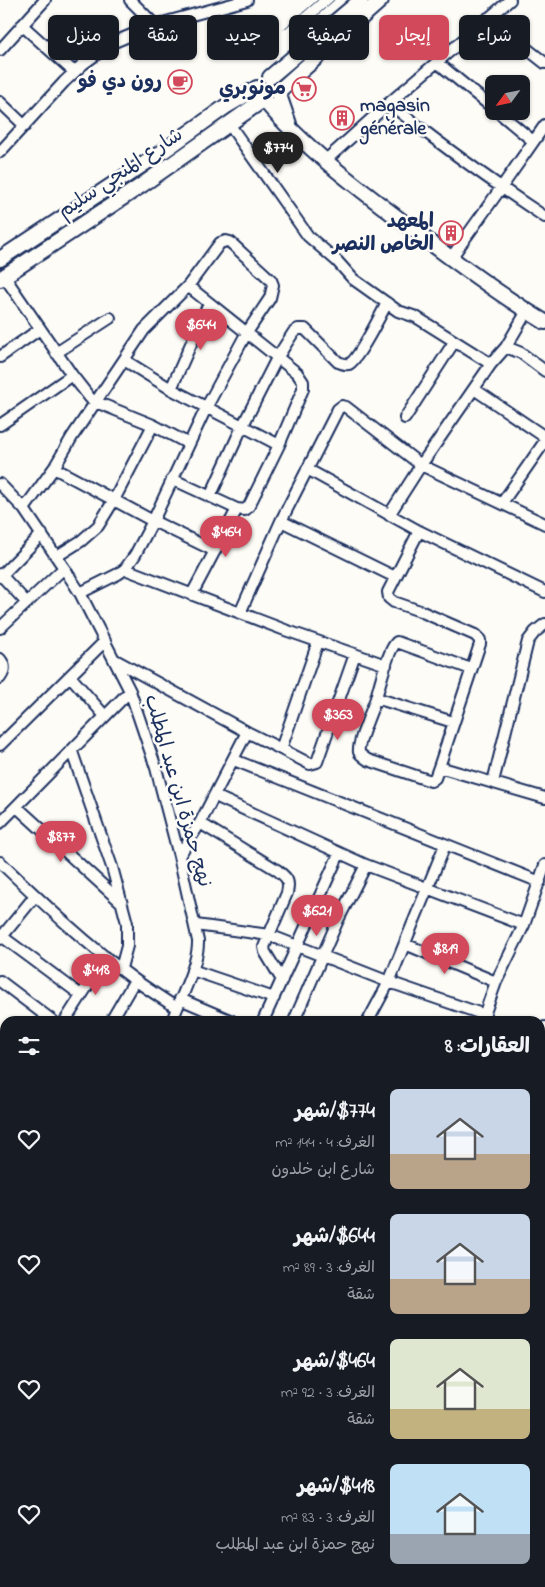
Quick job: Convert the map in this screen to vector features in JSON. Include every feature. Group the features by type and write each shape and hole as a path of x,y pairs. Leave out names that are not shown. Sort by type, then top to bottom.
{"main road":[{"path":"362,0 270,77 261,80 262,96 290,127 375,201 451,258 545,322"},
{"path":"262,96 271,101 276,99 280,92 381,0"},
{"path":"270,77 278,81 290,127"},
{"name":"شارع المنجي سليم","path":"2,278 142,185 229,124 262,96"},
{"name":"شارع المنجي سليم","path":"0,259 146,163 225,107 262,96"}],"street":[{"path":"0,50 45,0"},
{"path":"130,0 145,15"},
{"path":"192,15 247,0"},
{"path":"492,15 510,0"},
{"path":"22,26 74,72"},
{"path":"0,152 74,72 112,43 129,36"},
{"path":"326,160 389,103 459,44"},
{"path":"530,51 545,63"},
{"path":"438,63 485,102"},
{"path":"0,102 25,126"},
{"path":"389,103 431,137 545,217"},
{"path":"508,120 533,141"},
{"path":"229,124 308,236 337,261 353,279 402,313 416,317 491,364"},
{"path":"451,258 545,125"},
{"path":"24,509 54,468 144,330 188,286 216,246 223,241 230,242 265,273 273,285 270,298 246,334 206,408 135,555 124,569 80,593"},
{"path":"2,278 90,398 153,425 189,444"},
{"path":"172,479 237,509 246,510 279,445 304,386 297,373 188,286"},
{"path":"171,389 209,303"},
{"path":"210,497 242,427 277,358 293,333 301,328 305,329 338,362 350,364 358,356 387,303"},
{"path":"390,515 491,364 506,347 527,311"},
{"path":"56,353 110,318"},
{"path":"0,357 40,329"},
{"path":"405,418 454,342"},
{"path":"506,347 521,353 545,371"},
{"path":"124,360 171,389 279,445"},
{"path":"0,425 72,375"},
{"path":"474,389 545,437"},
{"path":"240,613 281,521 338,409 342,406 346,407 422,465 545,524"},
{"path":"57,556 91,532 102,520 153,425"},
{"path":"502,503 545,441"},
{"path":"54,468 153,521 215,551"},
{"path":"307,469 419,531 545,592"},
{"name":"نهج حمزة ابن عبد المطلب","path":"0,484 24,509 80,593 130,691 156,768 196,926 198,946 192,970 174,1016"},
{"path":"192,594 237,509"},
{"path":"281,521 395,577"},
{"path":"419,531 388,592 389,598 391,601 444,621 478,638 480,644 435,778 431,781 368,760 362,756 359,751 360,743 393,645 397,642 471,669"},
{"path":"28,603 1,575 42,534"},
{"path":"0,628 64,568"},
{"path":"124,569 318,642 386,665"},
{"path":"492,782 528,640 534,632 545,624"},
{"path":"0,745 105,641"},
{"path":"281,749 318,642"},
{"path":"115,660 310,764 317,762 355,654"},
{"path":"0,659 4,669 0,678"},
{"path":"70,676 105,716"},
{"path":"0,823 130,691"},
{"path":"376,698 453,722"},
{"path":"179,856 215,796 247,732"},
{"path":"72,752 112,868 127,923 127,946 121,968"},
{"path":"234,760 540,882"},
{"path":"439,767 545,798"},
{"path":"215,796 366,866 524,925"},
{"path":"17,807 121,902"},
{"path":"200,823 287,878 289,884 288,893 264,949 282,980"},
{"path":"371,1016 389,982 445,845"},
{"path":"265,1016 339,854"},
{"path":"0,862 36,896 135,980 178,1003 217,1016"},
{"path":"485,1016 496,982 524,925 545,865"},
{"path":"296,1016 338,920 366,866"},
{"path":"36,896 1,937 81,995"},
{"path":"196,926 269,935 479,1016"},
{"path":"405,944 496,982"},
{"path":"67,1016 106,957"},
{"path":"192,970 274,998"},
{"path":"114,1016 135,980"},
{"path":"0,981 46,1016"}],"tram line":[{"path":"284,29 318,0"},
{"path":"317,15 334,0"}],"place":[{"name":"رون دي فو","path":"180,82"},
{"name":"مونوبري","path":"304,89"},
{"name":"magasin générale","path":"342,118"},
{"name":"المعهد الخاص النصر","path":"451,233"}]}
